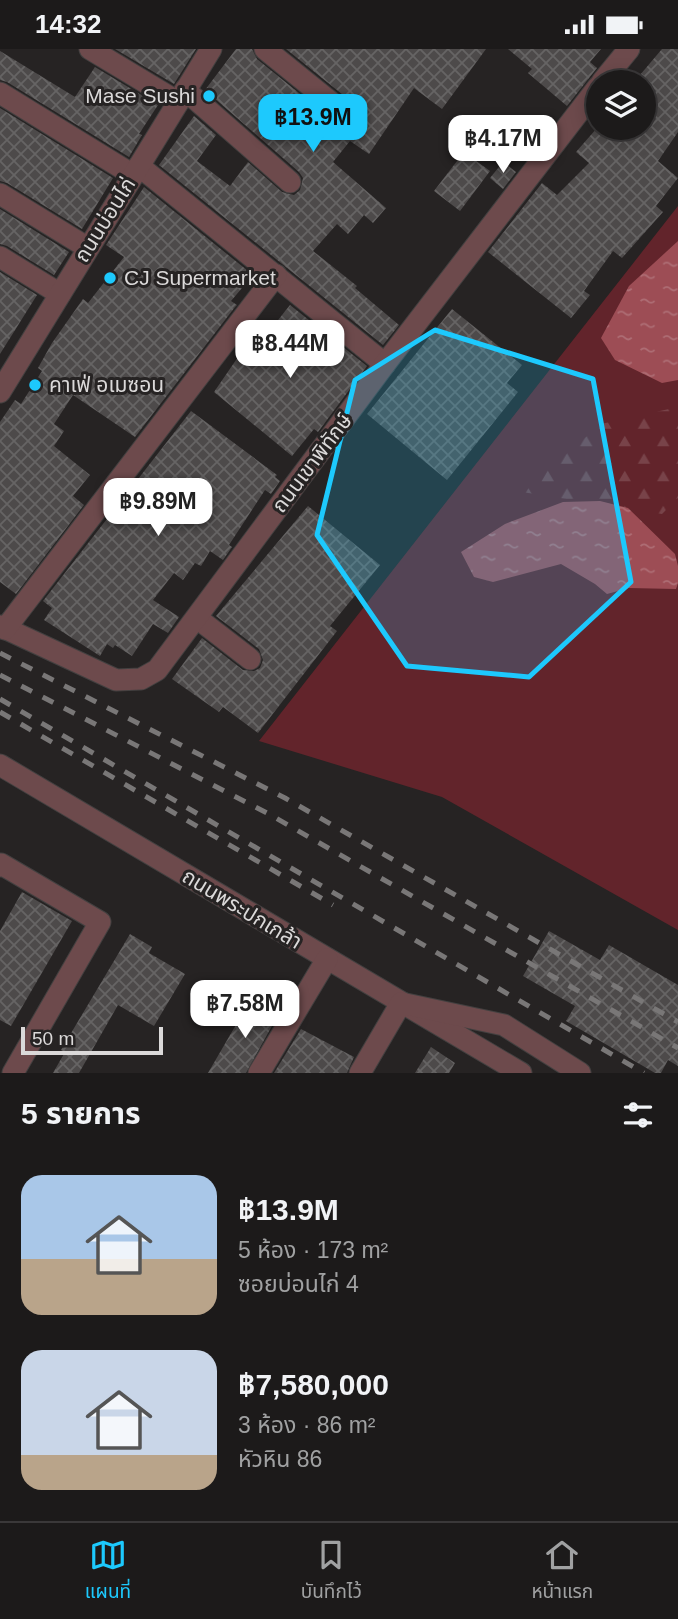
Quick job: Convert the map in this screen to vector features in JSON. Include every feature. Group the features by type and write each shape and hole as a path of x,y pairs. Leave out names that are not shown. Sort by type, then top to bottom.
{"street":[{"path":"90,49 182,96 290,182"},
{"name":"ถนนบ่อนไก่","path":"0,392 211,49"},
{"path":"265,49 349,117"},
{"path":"612,70 629,49"},
{"path":"0,93 136,170 276,275 385,364"},
{"name":"ถนนเขาพิทักษ์","path":"3,628 116,680 141,679 157,670 385,364 586,103"},
{"path":"0,194 89,248"},
{"path":"0,257 60,294"},
{"path":"3,628 276,275"},
{"path":"197,618 250,659"},
{"name":"ถนนพระปกเกล้า","path":"0,765 522,1073"},
{"path":"0,866 1,864 100,922 13,1073"},
{"path":"259,1073 327,959"},
{"path":"360,1073 401,1003 504,1025 580,1073"}],"highlighted area":[{"path":"435,330 593,379 631,582 529,677 407,666 317,535 355,380"}],"green space":[{"path":"678,206 678,930 442,797 259,741"},
{"path":"678,407 678,498 662,514 522,492 601,424"}],"water":[{"path":"678,241 678,380 662,383 615,360 601,338 629,286"},
{"path":"600,501 628,508 675,554 678,566 676,589 629,588 607,594 561,564 493,582 474,577 461,552 505,524 563,502"}],"building":[{"path":"115,49 196,49 174,84"},
{"path":"236,49 252,49 257,59 348,130 359,126 362,120 358,107 286,49 486,49 442,109 414,88 369,154 350,141 333,162 386,208 373,223 364,215 348,234 337,224 313,251 357,286 355,288 399,325 383,345 159,165 194,116 216,135 197,161 230,186 248,162 282,192 294,195 300,190 303,178 299,172 205,90"},
{"path":"508,49 601,49 590,62 597,68 586,70 586,82 567,106 528,73 532,69"},
{"path":"662,49 678,49 678,132 658,161 678,178 656,206 663,212 622,258 613,251 584,291 590,295 571,318 488,252 542,183 557,195 589,163 576,152 586,140 656,140 656,70 644,70"},
{"path":"0,51 75,97 95,67 158,105 139,134 142,135 129,157 0,80"},
{"path":"0,108 113,178 82,229 0,181"},
{"path":"464,152 490,171 460,211 434,191"},
{"path":"503,162 516,172 503,189 490,178"},
{"path":"144,187 253,275 231,301 237,305 135,437 73,395 54,424 64,431 54,446 90,475 73,496 84,505 16,594 0,582 0,422 15,400 21,404 42,371 38,368 52,343 83,299 88,303 124,257 106,245"},
{"path":"0,209 69,252 54,275 0,244"},
{"path":"0,272 37,295 0,354"},
{"path":"290,305 367,366 318,432 314,429 292,456 214,392 258,328 267,334"},
{"path":"452,309 522,365 507,383 518,392 447,480 367,414"},
{"path":"191,411 277,475 275,477 280,481 271,494 265,490 229,545 232,547 223,560 210,551 201,566 195,563 183,580 174,573 153,600 179,617 168,633 153,624 132,656 115,645 113,648 107,644 100,656 44,620 52,608 43,601"},
{"path":"308,506 380,565 330,626 337,631 258,733 223,707 219,712 172,679 202,638 243,670 254,671 260,668 263,660 259,649 216,616"},
{"path":"22,892 72,921 11,1026 0,1020 0,931"},
{"path":"549,931 600,960 609,945 678,985 678,1066 668,1060 661,1073 655,1073 566,1021 575,1006 523,976"},
{"path":"130,934 152,947 149,953 185,974 154,1026 118,1005 79,1073 53,1073 65,1052 61,1050"},
{"path":"251,999 278,1015 246,1073 208,1073"},
{"path":"301,1029 354,1057 347,1073 274,1073"},
{"path":"431,1047 455,1063 449,1073 415,1073"}],"railway":[{"path":"0,653 285,798 678,1022"},
{"path":"0,675 267,813 678,1048"},
{"path":"0,699 644,1073"},
{"path":"0,712 333,905"}],"place":[{"name":"Mase Sushi","path":"209,96"},
{"name":"CJ Supermarket","path":"110,278"},
{"name":"คาเฟ่ อเมซอน","path":"35,385"}]}
